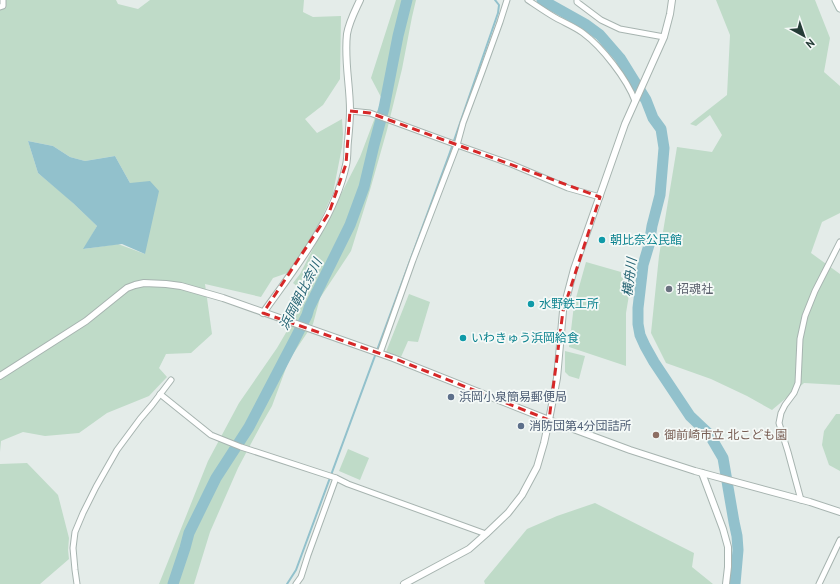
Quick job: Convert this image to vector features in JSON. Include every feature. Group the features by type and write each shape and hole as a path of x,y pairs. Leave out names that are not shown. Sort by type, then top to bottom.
{"main road":[{"path":"836,0 840,8"}],"street":[{"path":"0,7 4,4 3,0"},
{"path":"263,313 293,271 329,213 346,164 350,111 346,55 347,33 360,0"},
{"path":"377,352 413,260 454,144 493,44 507,0"},
{"path":"528,0 552,16 584,33 614,64 633,94 635,101"},
{"path":"577,0 577,2 601,20 620,29 664,37"},
{"path":"404,584 469,549 486,534 508,513 522,495 536,467 544,443 549,420 557,378 563,311 574,269 625,124 664,37 672,0"},
{"path":"350,111 370,113 511,164 568,188 600,197"},
{"path":"801,500 779,423 781,413 794,392 798,382 800,340 805,316 814,291 840,242"},
{"path":"0,376 86,321 127,288 144,283 181,286 223,298 377,352 549,420 630,450 732,482 840,512"},
{"path":"77,584 73,548 76,532 83,513 117,450 171,380"},
{"path":"160,394 211,435 241,447 336,478 348,484 486,534"},
{"path":"702,473 723,529 728,547 726,584"},
{"path":"296,584 301,577 336,478"},
{"path":"819,584 840,540"}],"highlighted area":[{"path":"350,111 370,113 600,197 563,311 549,420 393,358 263,313 329,213 346,164"}],"green space":[{"path":"0,0 116,0 118,4 138,9 150,0 304,0 303,12 313,17 341,16 340,79 323,105 305,119 317,133 342,119 342,147 333,193 317,228 293,271 273,278 261,297 205,284 212,334 191,353 166,354 159,368 167,377 149,396 107,413 79,433 45,436 23,432 1,441 0,452","holes":["28,141 53,146 70,157 85,161 115,156 130,183 145,254 118,244 84,249 97,226 68,198 38,173"]},
{"path":"396,0 416,0 402,69 387,130 351,251 320,298 313,324 289,360 272,406 238,468 210,532 194,584 159,584 208,461 239,403 277,348 308,295 293,283 300,274 360,157 382,99 371,78"},
{"path":"716,0 815,0 830,38 824,72 840,86 840,213 822,222 811,253 840,274 840,385 804,383 772,410 711,379 666,363 651,333 659,256 677,147 712,152 722,135 710,115 696,126 690,124 727,95 730,35"},
{"path":"586,262 621,272 621,277 631,283 626,313 626,366 569,347 574,305"},
{"path":"409,294 430,302 418,342 408,341 401,357 386,352"},
{"path":"565,351 585,356 579,379 569,376 565,372"},
{"path":"836,414 840,414 840,471 829,465 822,445 824,431"},
{"path":"348,449 369,458 360,480 339,471"},
{"path":"27,463 58,495 69,538 69,559 40,584 0,584 0,464"},
{"path":"595,503 694,553 692,567 713,584 485,584 484,581 527,529 557,516"}],"water":[{"path":"28,141 53,146 70,157 85,161 115,156 130,183 150,181 159,191 145,254 122,244 83,249 97,226 38,173"}],"waterway":[{"name":"浜岡朝比奈川","path":"173,584 189,533 216,478 249,427 296,337 350,225 364,187 384,108 398,36 407,0"},
{"path":"287,584 296,570 449,155 498,13 499,5 495,0"},
{"name":"横舟川","path":"542,0 585,24 600,35 620,58 646,100 653,118 661,129 664,148 660,195 643,265 638,308 638,324 640,335 654,362 690,416 709,434 723,458 737,536 738,550 735,584"}],"place":[{"name":"朝比奈公民館","path":"602,240"},
{"name":"招魂社","path":"669,289"},
{"name":"水野鉄工所","path":"531,304"},
{"name":"いわきゅう浜岡給食","path":"463,338"},
{"name":"浜岡小泉簡易郵便局","path":"451,397"},
{"name":"消防団第4分団詰所","path":"521,426"},
{"name":"御前崎市立 北こども園","path":"656,435"}]}
